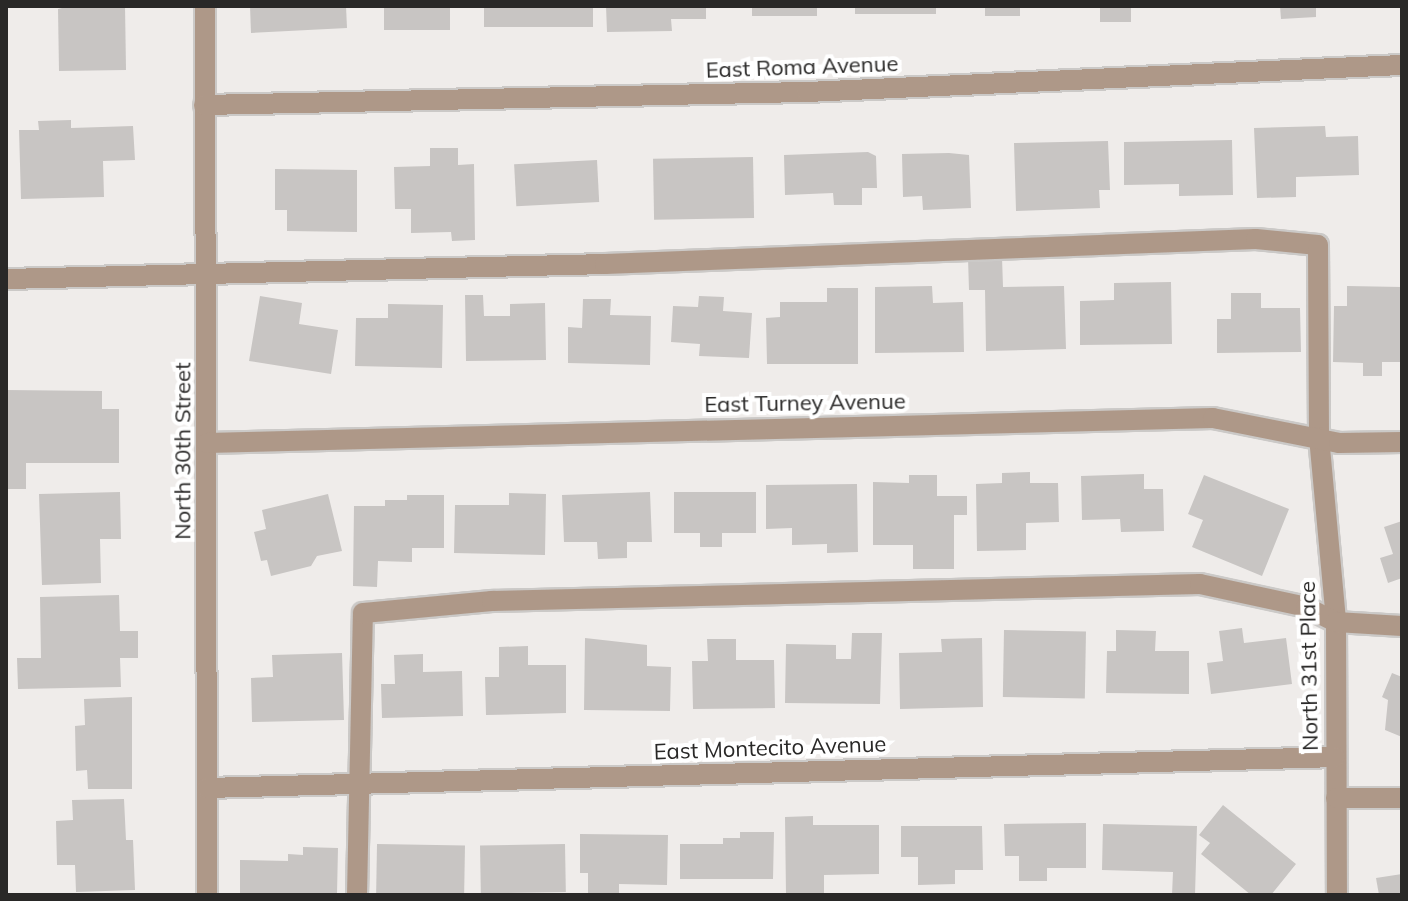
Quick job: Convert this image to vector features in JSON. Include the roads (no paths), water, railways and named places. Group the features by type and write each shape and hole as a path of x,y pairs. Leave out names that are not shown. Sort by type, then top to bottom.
{"street":[{"name":"North 30th Street","path":"205,6 207,895"},
{"name":"East Roma Avenue","path":"204,105 807,92 1402,65"},
{"name":"North 31st Place","path":"206,273 605,264 1256,239 1318,245 1319,437 1336,622 1337,895"},
{"path":"6,279 206,273"},
{"name":"East Turney Avenue","path":"207,443 1213,418 1339,443 1402,442"},
{"path":"357,895 363,613 492,601 1200,584 1306,607 1336,622 1402,626"},
{"name":"East Montecito Avenue","path":"207,788 1335,757"},
{"path":"1336,798 1402,798"}]}
